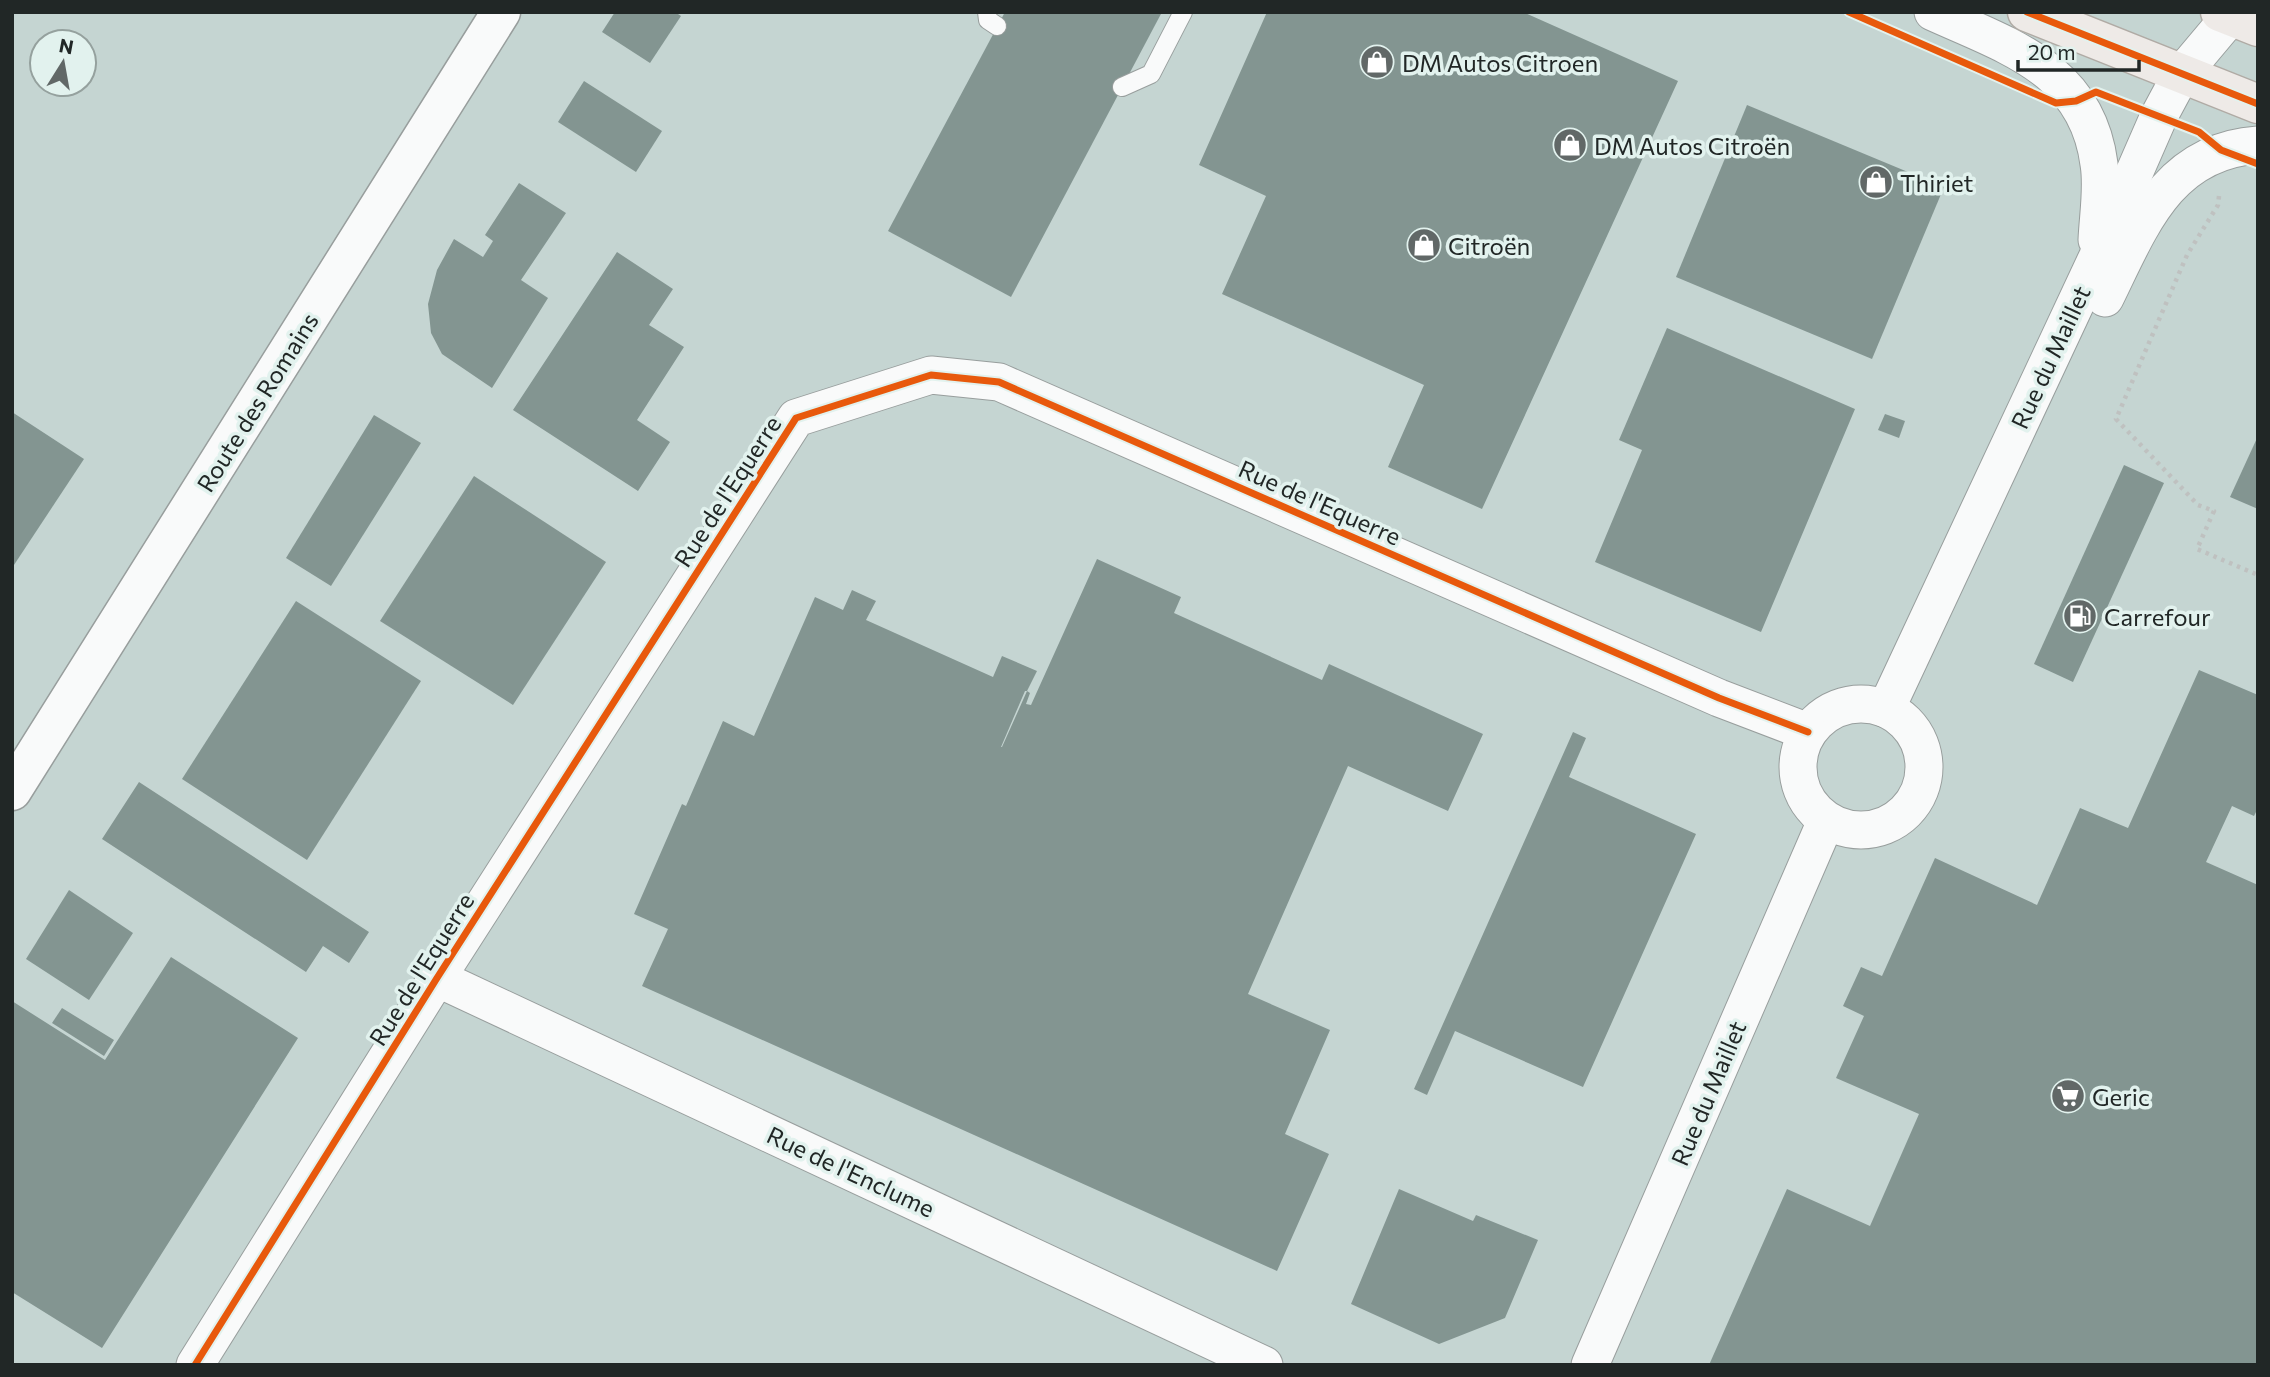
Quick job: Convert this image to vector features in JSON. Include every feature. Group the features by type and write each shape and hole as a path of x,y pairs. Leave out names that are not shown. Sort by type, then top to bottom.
{"main road":[{"path":"2027,12 2258,104"}],"street":[{"name":"Route des Romains","path":"12,791 501,12"},
{"path":"1933,12 2027,56 2056,76 2076,101 2090,128 2100,165 2097,258"},
{"name":"Rue du Maillet","path":"1885,709 2097,258 2159,116 2181,75 2235,17"},
{"path":"2042,375 2104,302 2141,224 2158,197 2179,175 2221,150 2258,145"},
{"name":"Rue de l'Equerre","path":"195,1365 437,978 796,418 931,375 999,382 1719,698 1808,732"},
{"path":"1865,704 1885,709 1901,718 1922,747 1925,765 1917,797 1908,810 1894,822 1878,829 1860,831 1826,821 1811,807 1801,790 1797,770 1800,750 1808,732 1823,716 1843,706 1865,704"},
{"name":"Rue du Maillet","path":"1590,1365 1826,821"},
{"name":"Rue de l'Enclume","path":"437,978 1264,1365"}],"lane":[{"path":"1122,87 1150,74 1183,12"}],"path":[{"path":"2221,150 2218,205 2187,255 2116,419 2198,505 2214,511 2197,549 2258,575"}],"shaded area":[{"path":"12,12 2258,12 2258,1365 12,1365"}],"building":[{"path":"615,12 675,12 681,16 650,63 602,32"},
{"path":"1005,12 1162,12 1011,297 888,231"},
{"name":"Citroën","path":"1267,12 1523,12 1678,81 1482,509 1388,467 1424,385 1222,294 1266,196 1199,165"},
{"path":"584,81 662,131 636,172 558,122"},
{"path":"1747,105 1944,187 1872,359 1676,277"},
{"path":"519,183 566,213 521,280 548,298 492,388 442,354 431,333 428,304 437,270 454,239 483,257 493,241 485,235"},
{"path":"617,252 673,289 649,325 684,347 637,420 670,442 638,491 513,410"},
{"path":"1667,328 1855,409 1761,632 1595,562 1642,450 1619,440"},
{"path":"12,412 84,459 12,568"},
{"path":"1885,414 1905,421 1899,438 1878,430"},
{"path":"374,415 421,443 331,586 286,558"},
{"path":"2258,436 2258,509 2230,497"},
{"name":"Carrefour","path":"2124,465 2164,483 2073,682 2034,664"},
{"path":"474,476 606,562 513,705 380,621"},
{"path":"1097,559 1181,597 1174,613 1322,680 1329,664 1483,734 1448,811 1348,766 1248,994 1330,1030 1285,1134 1329,1154 1277,1271 642,986 668,929 634,914 682,804 686,806 723,721 754,736 815,597 843,610 852,590 876,601 866,620 993,677 1002,656 1037,671 1027,691 1030,693 1026,704 1031,705","holes":["1025,691 1027,691 1002,747"]},
{"path":"296,601 421,681 307,860 182,779"},
{"name":"Geric","path":"2199,670 2258,695 2258,808 2254,816 2232,806 2206,862 2258,885 2258,1365 1709,1365 1787,1189 1870,1226 1919,1114 1836,1078 1864,1016 1843,1006 1861,967 1882,976 1935,858 2037,905 2080,808 2128,828"},
{"path":"1573,732 1586,738 1569,777 1696,834 1583,1087 1455,1031 1427,1095 1414,1089"},
{"path":"139,782 369,932 349,963 323,946 306,972 102,839"},
{"path":"69,890 133,933 89,1000 26,959"},
{"path":"171,957 298,1038 102,1348 12,1292 12,1001 105,1060"},
{"path":"62,1008 114,1040 104,1056 52,1023"},
{"path":"1399,1189 1473,1221 1476,1215 1538,1240 1505,1318 1439,1344 1351,1304"}],"cycle path":[{"path":"1849,12 2056,103 2076,101 2096,92 2199,132 2221,150 2258,164"},
{"path":"2027,12 2258,104"},
{"path":"195,1365 437,978 796,418 931,375 999,382 1719,698 1808,732"}],"place":[{"name":"DM Autos Citroen","path":"1377,62"},
{"name":"DM Autos Citroën","path":"1570,145"},
{"name":"Thiriet","path":"1876,182"},
{"name":"Citroën","path":"1424,245"},
{"name":"Carrefour","path":"2080,616"},
{"name":"Geric","path":"2068,1096"}]}
